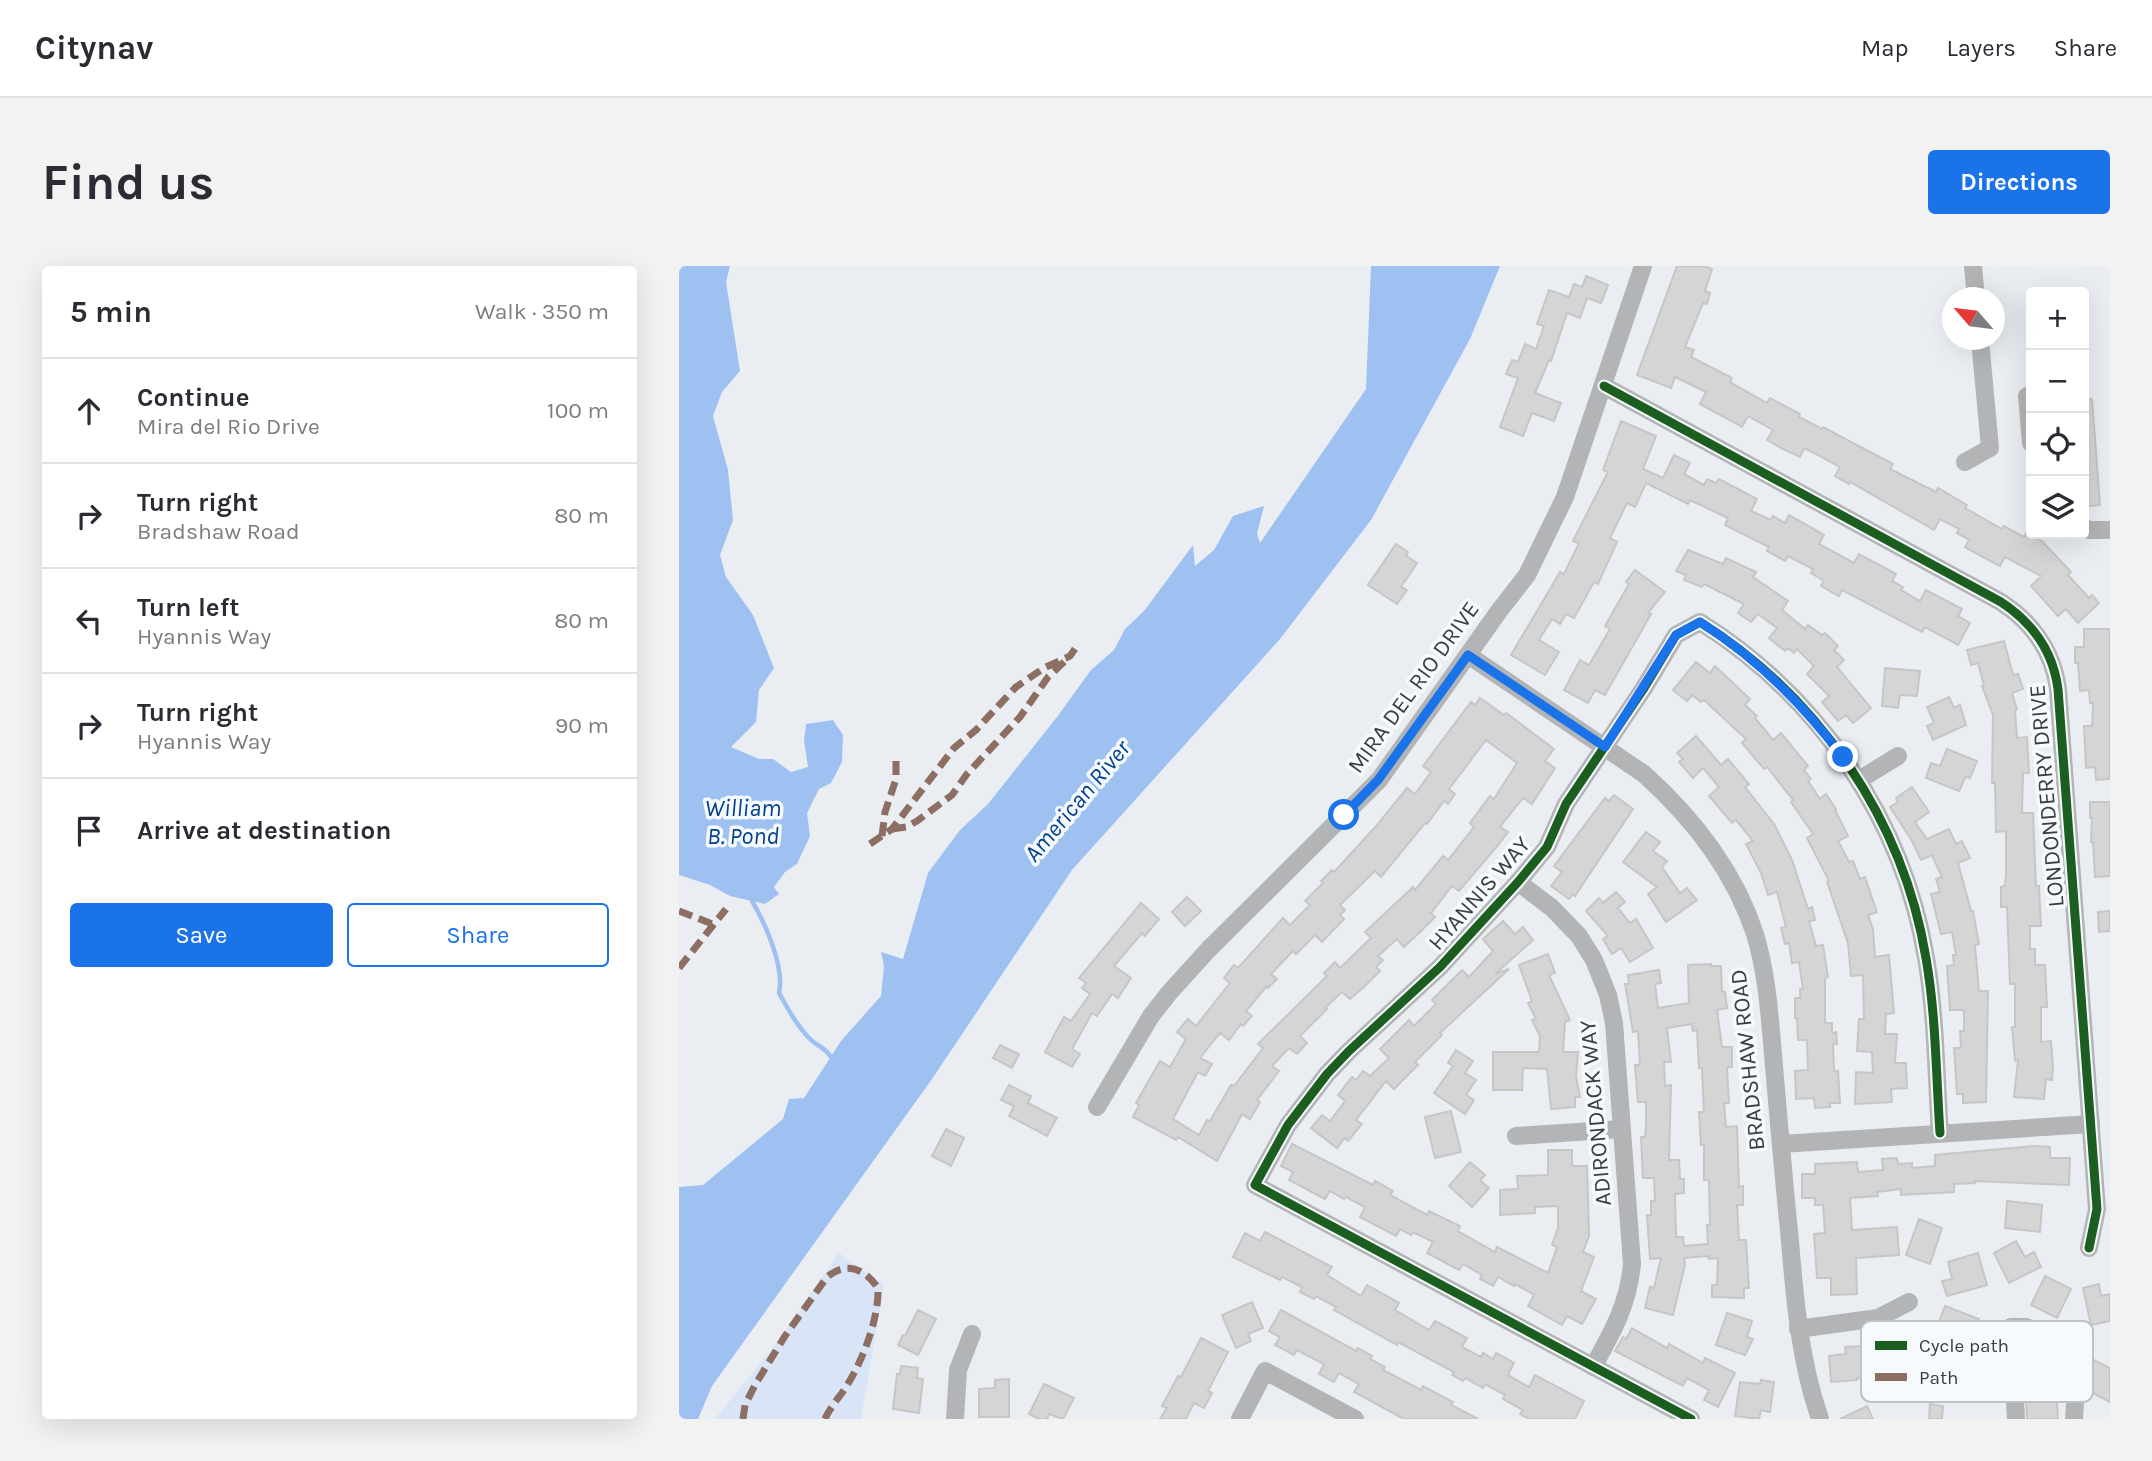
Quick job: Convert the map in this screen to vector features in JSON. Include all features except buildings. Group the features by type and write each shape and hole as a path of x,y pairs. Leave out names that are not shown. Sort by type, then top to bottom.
{"street":[{"name":"MIRA DEL RIO DRIVE","path":"1097,1107 1151,1016 1169,993 1208,950 1378,780 1527,575 1549,532 1604,386 1643,266"},
{"path":"1973,266 1975,287"},
{"path":"1965,462 1990,448 1981,350"},
{"name":"LONDONDERRY DRIVE","path":"1604,386 2001,602 2018,613 2043,643 2052,661 2058,689 2097,1209 2089,1248"},
{"path":"2089,530 2110,530"},
{"name":"HYANNIS WAY","path":"1691,1419 1255,1185 1288,1125 1327,1074 1440,967 1547,847 1566,804 1676,635 1700,622 1741,650 1792,696 1823,730 1859,780 1883,823 1919,924 1930,991 1940,1133"},
{"name":"BRADSHAW ROAD","path":"1468,655 1644,774 1694,823 1726,870 1742,901 1755,934 1767,991 1798,1329 1811,1395 1820,1419"},
{"path":"1859,780 1898,756"},
{"name":"ADIRONDACK WAY","path":"1518,882 1566,921 1594,960 1602,977 1614,1023 1632,1264 1630,1287 1619,1320 1593,1367"},
{"path":"1781,1144 2091,1124"},
{"path":"1516,1136 1622,1129"},
{"path":"1798,1329 1878,1318 1909,1302"},
{"path":"955,1419 958,1370 972,1334"},
{"path":"1240,1419 1265,1371 1355,1419"}],"shaded area":[{"path":"839,1253 884,1285 861,1419 715,1419 779,1340"}],"water":[{"name":"William B. Pond","path":"679,266 730,266 726,282 740,371 722,392 713,416 728,470 733,520 720,555 726,577 753,615 774,668 759,690 756,722 731,747 759,759 773,759 791,772 808,767 804,741 806,724 833,720 843,735 842,762 831,783 819,789 807,813 810,836 797,864 785,872 774,887 779,894 765,904 730,896 710,885 679,875"},
{"name":"American River","path":"1371,266 1500,266 1470,339 1371,520 1280,639 1072,870 932,1079 712,1386 698,1419 679,1419 679,1187 703,1185 783,1119 789,1099 804,1098 841,1041 881,996 884,966 881,952 903,959 928,873 960,830 988,804 1091,670 1114,650 1125,629 1144,611 1193,545 1195,566 1214,550 1233,516 1264,506 1257,534 1260,543 1366,389"}],"waterway":[{"path":"752,901 777,958 779,993 801,1029 831,1057"}],"marked path":[{"path":"870,844 892,829 954,748 976,730 1016,687 1044,668 1070,656 1079,643"},
{"path":"892,829 906,827 917,821 952,795 967,774 1020,717 1048,677 1065,661"},
{"path":"882,836 885,812 896,779 896,755"},
{"path":"679,968 726,909"},
{"path":"679,911 715,925"},
{"path":"743,1419 745,1405 755,1385 785,1336 827,1277 841,1269 854,1269 867,1276 878,1288 876,1311 860,1361 825,1419"}],"cycle path":[{"path":"1604,386 2001,602 2023,619 2040,639 2051,662 2058,689 2097,1209 2089,1248"},
{"path":"1691,1419 1255,1185 1288,1125 1327,1074 1440,967 1547,847 1566,804 1676,635 1700,622 1743,652 1782,686 1817,724 1849,766 1898,857 1915,907 1926,958 1934,1023 1940,1133"}],"route":[{"path":"1344,815 1378,780 1468,655 1605,747 1676,635 1700,622 1767,672 1823,730 1843,757"}]}
